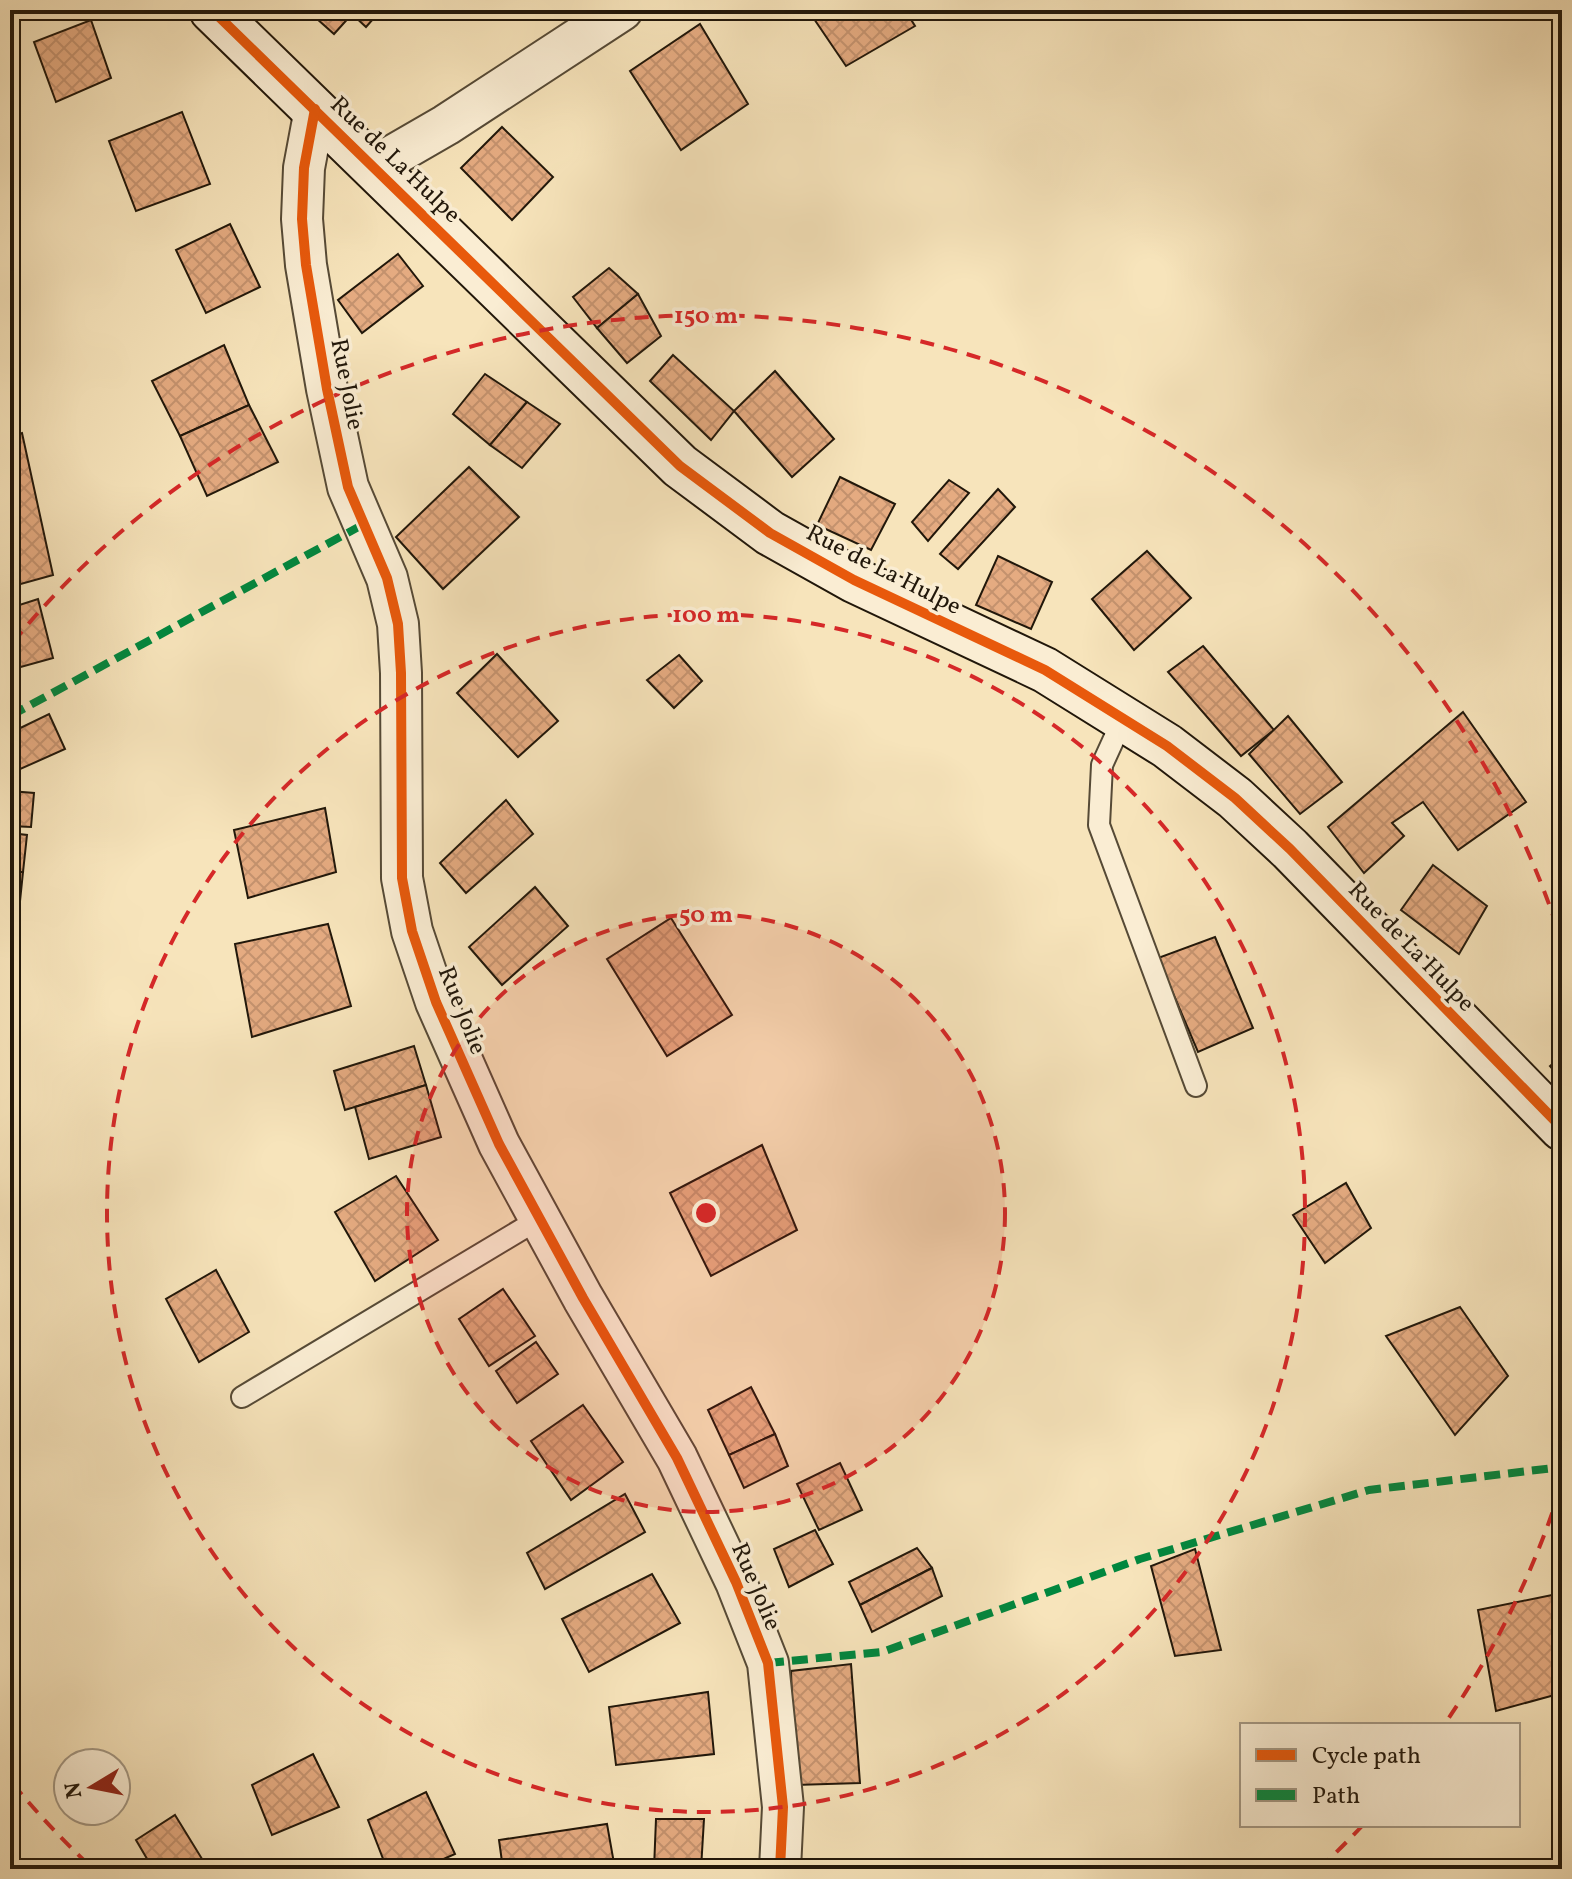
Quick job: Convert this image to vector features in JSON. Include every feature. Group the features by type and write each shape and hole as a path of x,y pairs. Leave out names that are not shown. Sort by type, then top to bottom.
{"street":[{"name":"Rue de La Hulpe","path":"212,10 680,466 784,541 854,580 1045,670 1167,746 1235,798 1290,849 1562,1128"},
{"path":"375,166 446,125 622,10"},
{"name":"Rue Jolie","path":"315,109 304,168 302,219 306,265 327,389 348,487 387,578 398,624 402,878 412,931 436,1002 484,1112 539,1219 677,1458 736,1582 768,1663 783,1807 780,1869"}],"lane":[{"path":"1123,719 1102,765 1099,825 1196,1086"},
{"path":"242,1397 539,1219"}],"building":[{"path":"307,10 381,10 366,27 352,14 334,34"},
{"path":"808,10 905,10 915,26 846,66"},
{"path":"91,20 111,78 56,102 34,42"},
{"path":"700,24 748,104 681,150 630,71"},
{"path":"182,112 210,184 136,211 109,141"},
{"path":"502,127 553,177 512,220 461,168"},
{"path":"230,224 260,287 206,313 176,250"},
{"path":"398,254 423,286 362,333 338,300"},
{"path":"609,268 638,294 597,328 573,297"},
{"path":"638,294 661,336 627,363 597,328"},
{"path":"224,345 249,405 180,436 152,381"},
{"path":"673,355 734,411 711,440 650,381"},
{"path":"775,371 834,439 792,477 734,411"},
{"path":"485,374 527,402 490,445 453,414"},
{"path":"527,402 560,424 522,468 490,445"},
{"path":"249,405 278,462 207,496 180,436"},
{"path":"22,433 53,575 10,587 10,437"},
{"path":"469,467 519,517 443,589 396,537"},
{"path":"840,477 895,504 871,550 817,525"},
{"path":"949,480 969,493 928,541 912,522"},
{"path":"998,489 1015,507 958,569 940,554"},
{"path":"1147,551 1191,598 1134,650 1092,599"},
{"path":"998,556 1052,582 1031,629 976,605"},
{"path":"38,599 53,658 10,670 10,608"},
{"path":"1203,646 1274,730 1241,756 1168,672"},
{"path":"497,654 558,721 518,757 457,693"},
{"path":"679,655 702,681 674,708 647,680"},
{"path":"1463,712 1526,802 1458,850 1423,802 1392,823 1404,836 1364,873 1328,827"},
{"path":"49,714 65,749 18,770 10,753 10,733"},
{"path":"1288,716 1342,782 1300,814 1249,754"},
{"path":"10,791 34,793 31,827 10,826"},
{"path":"506,800 533,834 466,893 440,863"},
{"path":"325,808 336,872 248,898 234,830"},
{"path":"10,833 27,835 23,872 10,872"},
{"path":"1433,865 1487,906 1459,954 1401,910"},
{"path":"10,872 23,872 19,911 10,910"},
{"path":"535,887 568,926 502,985 469,947"},
{"path":"10,910 19,911 13,961 10,961"},
{"path":"671,918 732,1015 667,1056 607,959"},
{"path":"328,924 351,1006 252,1037 235,944"},
{"path":"1215,937 1253,1028 1198,1052 1158,958"},
{"path":"414,1046 426,1085 345,1110 334,1071"},
{"path":"1562,1056 1562,1080 1550,1066"},
{"path":"426,1085 441,1137 369,1159 355,1107"},
{"path":"762,1145 797,1230 711,1276 670,1193"},
{"path":"396,1176 438,1240 375,1281 335,1212"},
{"path":"1346,1183 1371,1228 1325,1263 1293,1215"},
{"path":"216,1270 249,1332 199,1362 166,1299"},
{"path":"503,1289 535,1336 489,1366 459,1319"},
{"path":"1460,1307 1508,1376 1455,1435 1386,1336"},
{"path":"536,1342 558,1374 517,1403 496,1371"},
{"path":"751,1387 775,1434 729,1455 708,1410"},
{"path":"583,1405 623,1462 571,1500 531,1441"},
{"path":"775,1434 788,1466 744,1488 729,1455"},
{"path":"840,1463 862,1510 819,1530 797,1484"},
{"path":"625,1494 645,1532 545,1589 527,1553"},
{"path":"815,1530 833,1564 789,1587 774,1549"},
{"path":"917,1548 932,1568 860,1605 849,1582"},
{"path":"1195,1549 1221,1650 1175,1656 1151,1566"},
{"path":"932,1568 942,1596 872,1632 860,1605"},
{"path":"652,1574 680,1623 589,1672 562,1619"},
{"path":"1562,1593 1562,1693 1496,1711 1478,1610"},
{"path":"851,1664 860,1783 795,1785 791,1671"},
{"path":"708,1692 714,1754 616,1765 609,1707"},
{"path":"313,1754 339,1807 272,1835 252,1785"},
{"path":"426,1792 455,1854 421,1869 387,1869 368,1820"},
{"path":"175,1815 207,1867 153,1869 136,1840"},
{"path":"656,1819 704,1819 701,1869 654,1869"},
{"path":"607,1824 615,1869 503,1869 499,1840"}],"marked path":[{"path":"10,716 364,524"},
{"path":"768,1663 882,1652 1140,1559 1369,1490 1562,1467"}],"cycle path":[{"path":"212,10 680,466 770,533 854,580 1045,670 1167,746 1235,798 1290,849 1562,1128"},
{"path":"315,109 304,168 302,219 306,265 327,389 348,487 387,578 398,624 402,878 412,931 436,1002 499,1144 583,1298 677,1458 736,1582 768,1663 783,1807 780,1869"}]}
